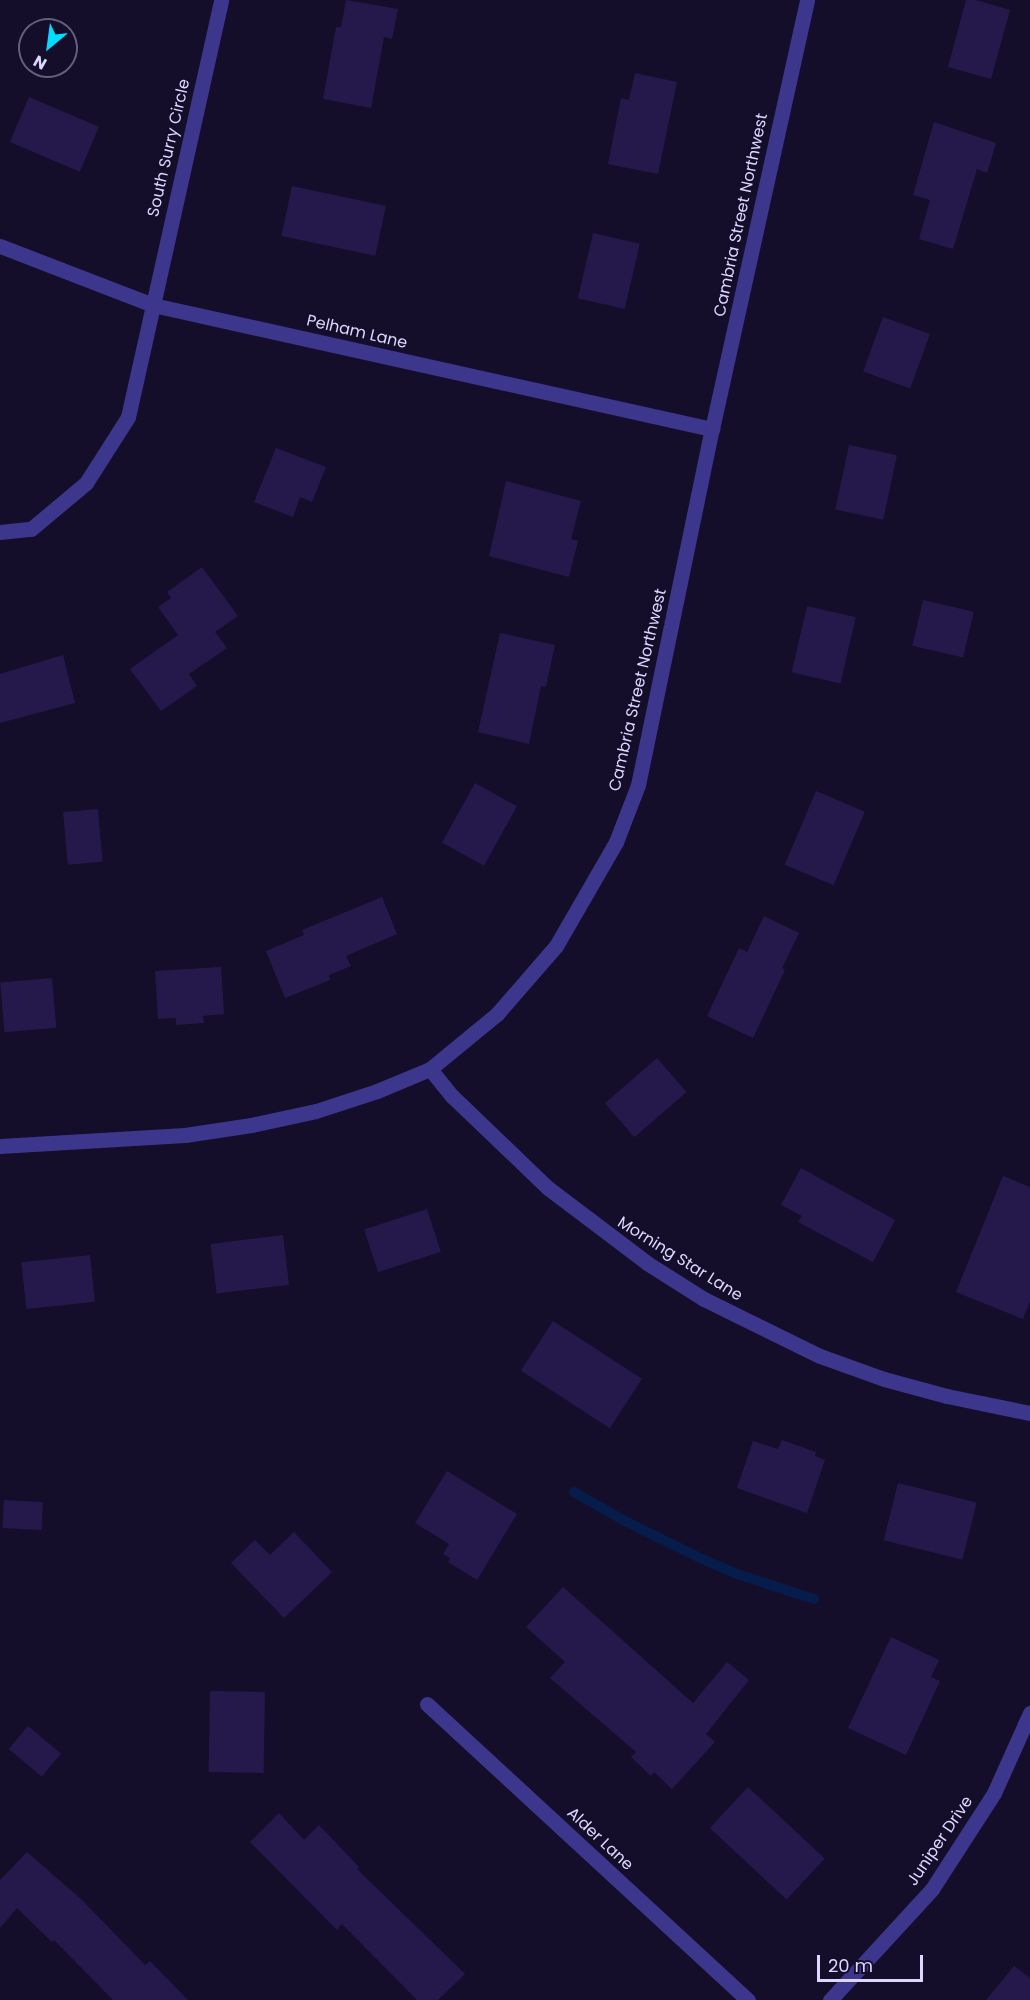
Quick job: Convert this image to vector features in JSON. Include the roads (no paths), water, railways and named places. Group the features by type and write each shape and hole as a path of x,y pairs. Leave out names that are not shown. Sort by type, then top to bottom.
{"street":[{"name":"South Surry Circle","path":"0,532 31,529 86,483 128,417 221,0"},
{"name":"Cambria Street Northwest","path":"0,1146 185,1135 251,1125 316,1111 377,1091 430,1069 496,1014 556,946 616,842 638,785 712,429 807,0"},
{"name":"Pelham Lane","path":"0,246 153,305 712,429"},
{"name":"Morning Star Lane","path":"430,1069 453,1096 548,1188 622,1245 704,1299 820,1356 884,1379 947,1396 1030,1413"},
{"name":"Alder Lane","path":"427,1704 748,2000"},
{"name":"Juniper Drive","path":"830,2000 932,1889 994,1793 1030,1713"}],"waterway":[{"path":"574,1492 621,1519 700,1558 737,1574 814,1599"}]}
